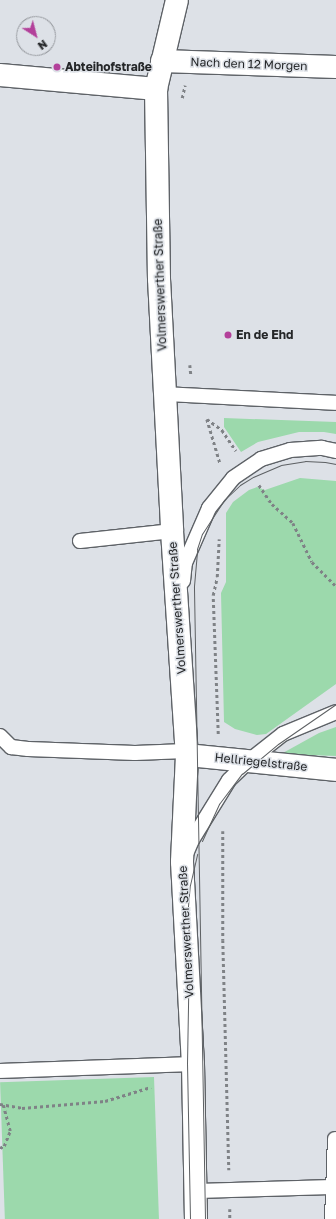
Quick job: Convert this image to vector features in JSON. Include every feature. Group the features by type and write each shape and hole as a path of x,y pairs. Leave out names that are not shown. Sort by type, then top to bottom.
{"street":[{"name":"Volmerswerther Straße","path":"176,0 156,89 159,279 172,531 186,753 182,862 193,1064 196,1219"},
{"name":"Nach den 12 Morgen","path":"162,61 336,67"},
{"path":"0,74 156,89"},
{"name":"Hellriegelstraße","path":"186,753 336,770"}],"lane":[{"path":"165,394 336,403"},
{"path":"179,637 185,563 209,508 233,478 261,458 290,450 322,448 336,451"},
{"path":"80,541 172,531"},
{"path":"182,862 192,840 229,780 250,760 283,734 336,712"},
{"path":"0,736 11,747 28,749 135,753 186,753"},
{"path":"0,1071 193,1064"},
{"path":"332,1219 335,1139"},
{"path":"196,1191 332,1187"}],"path":[{"path":"221,466 207,419 222,430 272,504 293,523 312,562 336,586"},
{"path":"218,736 213,595 217,577 219,532"},
{"path":"222,829 223,940 230,1219"},
{"path":"0,1148 4,1146 10,1131 2,1104 22,1108 106,1101 154,1086"}],"green space":[{"path":"224,418 336,422 336,434 324,432 299,432 258,442 241,452 224,427"},
{"path":"300,478 336,481 336,684 266,734 257,735 235,729 224,722 221,593 226,582 226,513 233,502 249,490 257,487 265,490"},
{"path":"336,727 336,756 281,754 319,733"},
{"path":"154,1077 159,1219 5,1219 0,1082"}],"tram line":[{"path":"205,1219 194,586 197,549 202,534 224,500 240,485 253,477 281,465 305,461 336,464"},
{"path":"202,841 219,804 242,774 278,744 336,704"},
{"path":"190,1219 187,1064 189,951 188,906 190,885 197,854"}],"place":[{"name":"Abteihofstraße","path":"57,67"},
{"name":"En de Ehd","path":"228,335"}]}
